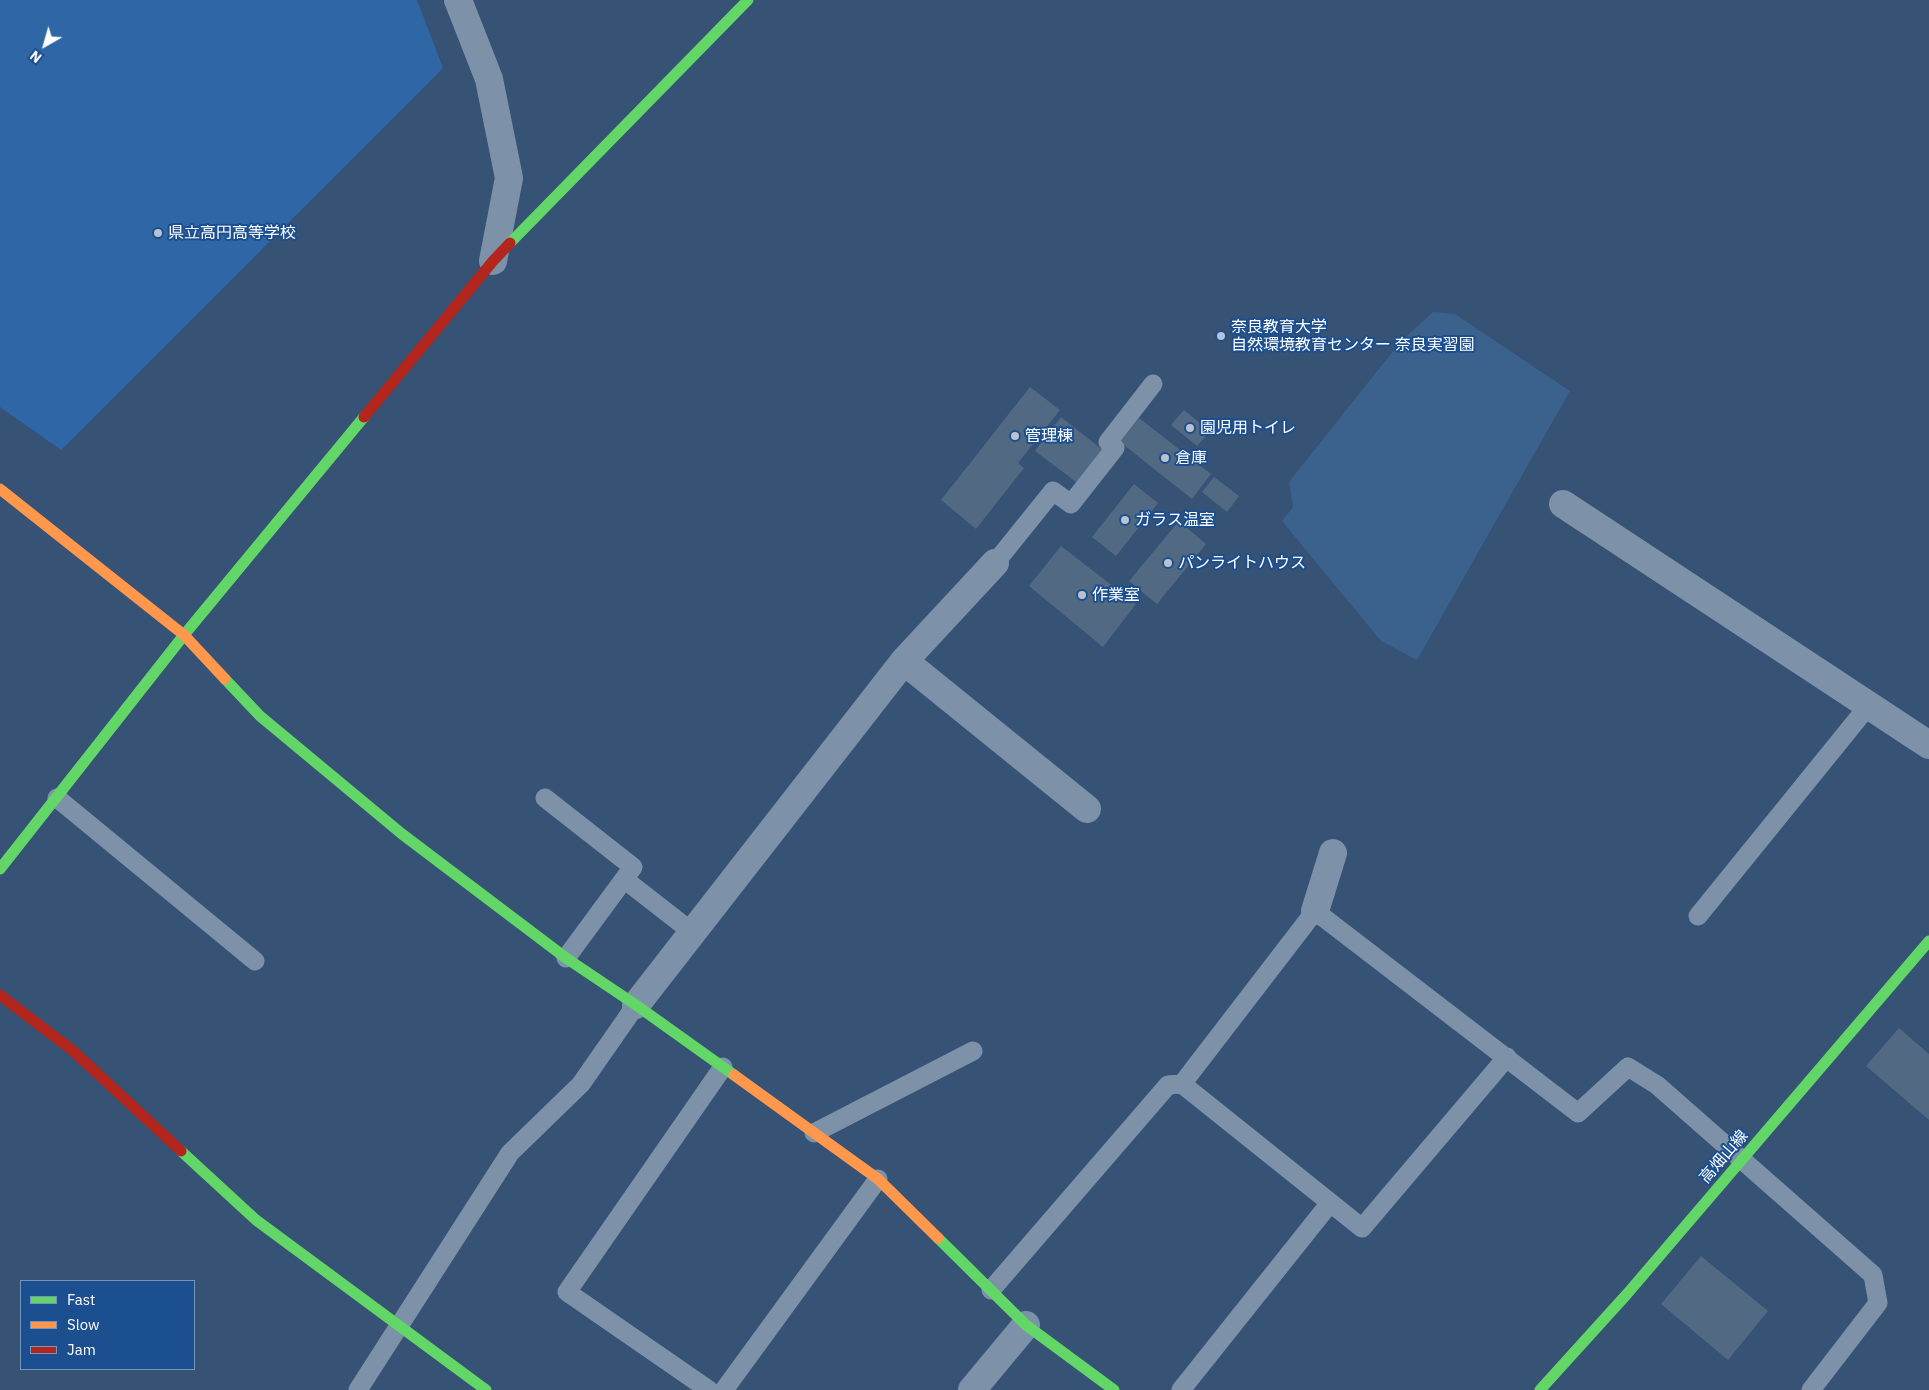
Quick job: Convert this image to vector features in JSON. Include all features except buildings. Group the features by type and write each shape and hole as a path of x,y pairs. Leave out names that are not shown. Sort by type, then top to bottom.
{"street":[{"path":"458,0 489,80 509,178 493,262"},
{"path":"0,870 184,635 493,262 748,0"},
{"path":"0,490 184,635 260,716 402,834 566,958 636,1004 878,1179 1026,1325 1114,1390"},
{"path":"1563,504 1929,745"},
{"path":"636,1004 904,661 995,564"},
{"path":"904,661 1087,809"},
{"path":"1315,911 1333,852"},
{"name":"高畑山線","path":"1540,1390 1627,1294 1929,942"},
{"path":"0,994 72,1050 256,1220 486,1390"},
{"path":"972,1390 1026,1325"}],"lane":[{"path":"995,564 1053,490 1070,504 1115,448 1108,442 1154,384"},
{"path":"1698,916 1870,705"},
{"path":"57,798 255,961"},
{"path":"545,798 633,867 566,958"},
{"path":"624,880 692,932"},
{"path":"1182,1084 1315,911 1578,1113 1628,1067 1657,1085 1873,1275 1878,1303 1811,1390"},
{"path":"358,1390 510,1153 581,1084 636,1004"},
{"path":"814,1133 973,1051"},
{"path":"991,1290 1168,1085 1182,1084 1362,1228 1507,1057"},
{"path":"709,1390 567,1292 723,1067"},
{"path":"724,1390 878,1179"},
{"path":"1181,1390 1330,1203"}],"shaded area":[{"name":"県立高円高等学校","path":"0,0 417,0 443,68 61,450 0,407"},
{"path":"1433,312 1455,314 1570,391 1417,660 1381,641 1282,521 1293,507 1289,482 1401,341"}],"traffic: fast":[{"path":"510,243 748,0"},
{"path":"0,869 184,635 364,417"},
{"path":"225,679 260,716 402,834 566,958 734,1075"},
{"path":"1540,1390 1627,1294 1929,941"},
{"path":"181,1151 256,1220 486,1390"},
{"path":"938,1238 1026,1325 1114,1390"}],"traffic: slow":[{"path":"0,489 184,635 225,679"},
{"path":"734,1075 878,1179 938,1238"}],"traffic: jam":[{"path":"364,417 510,243"},
{"path":"0,995 72,1050 181,1151"}],"place":[{"name":"県立高円高等学校","path":"158,233"},
{"name":"奈良教育大学 自然環境教育センター 奈良実習園","path":"1221,336"},
{"name":"園児用トイレ","path":"1190,428"},
{"name":"管理棟","path":"1015,436"},
{"name":"倉庫","path":"1165,458"},
{"name":"ガラス温室","path":"1125,520"},
{"name":"パンライトハウス","path":"1168,563"},
{"name":"作業室","path":"1082,595"}]}
